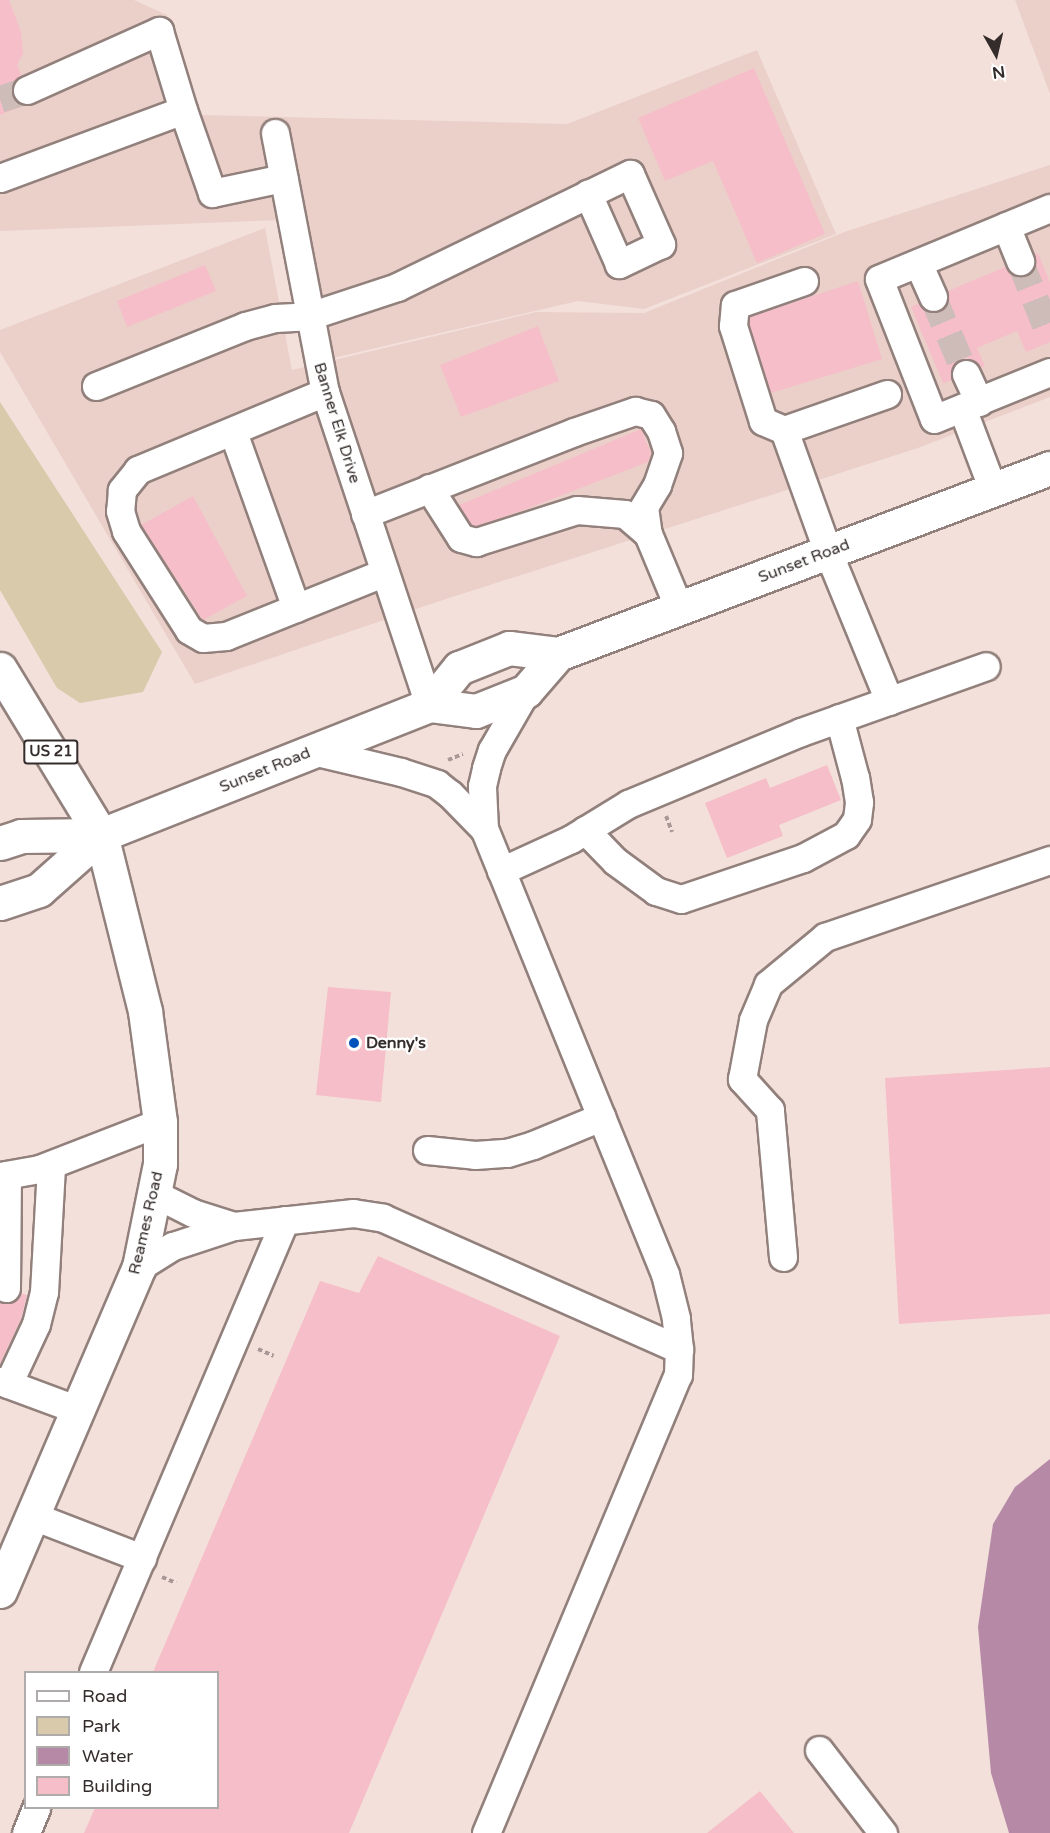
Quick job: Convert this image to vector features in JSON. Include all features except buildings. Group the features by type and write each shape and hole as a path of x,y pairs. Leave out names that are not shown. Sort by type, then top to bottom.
{"main road":[{"name":"Sunset Road","path":"429,705 459,668 509,648 558,654 1050,468"},
{"name":"Sunset Road","path":"0,903 39,890 102,835 429,705 476,711 526,691 558,654"},
{"name":"US 21","path":"0,669 102,835"},
{"name":"Sunset Road","path":"0,843 21,836 102,835"},
{"name":"Reames Road","path":"0,1590 139,1267 160,1164 160,1122 145,1011 102,835"}],"street":[{"path":"27,90 159,31 212,193 283,178"},
{"path":"0,178 183,110"},
{"name":"Banner Elk Drive","path":"275,134 325,392 429,705"},
{"path":"96,386 245,326 275,318 309,316 397,287 588,194"},
{"path":"1050,208 879,279 934,419 1050,372"},
{"path":"1006,226 1020,261"},
{"path":"918,262 933,297"},
{"path":"804,281 735,306 733,326 763,421 784,430 887,394"},
{"path":"966,374 971,405 993,490"},
{"path":"325,392 138,470 122,490 120,511 126,531 189,630 203,638 226,636 385,572"},
{"path":"365,514 574,432 635,411 651,415 662,431 668,453 657,485 644,507 648,534 679,608"},
{"path":"784,430 828,552 889,701"},
{"path":"233,432 296,608"},
{"path":"429,488 461,538 476,542 577,510 625,514 648,534"},
{"path":"501,871 585,830 628,804 839,718 986,666"},
{"path":"486,1833 678,1375 679,1349 676,1318 665,1274 484,829 482,786 486,768 492,750 526,691"},
{"path":"585,830 615,861 656,891 681,899 803,858 846,834 857,819 859,802 855,778 839,718"},
{"path":"313,751 401,772 437,784 484,829"},
{"path":"783,1257 770,1110 742,1079 753,1020 768,984 825,937 1050,860"},
{"path":"427,1150 476,1155 507,1153 533,1145 601,1117"},
{"path":"6,1288 3,1175 51,1165 160,1122"},
{"path":"51,1165 44,1292 36,1324 4,1382 78,1410"},
{"path":"155,1194 193,1213 234,1226"},
{"path":"139,1267 173,1246 234,1226 353,1213 383,1218 679,1349"},
{"path":"93,1671 285,1220"},
{"path":"33,1516 142,1558"},
{"path":"819,1750 883,1833"},
{"path":"26,1833 36,1809"}],"path":[{"path":"442,762 471,751"}],"shaded area":[{"path":"0,0 134,0 167,15 202,115 567,124 757,50 836,234 644,309 578,301 333,358 308,219 0,231"},
{"path":"1015,0 1050,0 1050,94"},
{"path":"1050,165 1050,397 918,448 446,599 195,684 0,352 0,330 265,228 292,370 536,312 644,313 847,231"}],"green space":[{"path":"0,402 162,652 143,692 80,703 57,688 0,590"}],"water":[{"path":"1050,1459 1050,1833 1009,1833 991,1773 978,1627 993,1524 1015,1487"}],"tunnel":[{"path":"0,99 27,90"},
{"path":"1020,261 1050,336"},
{"path":"933,297 966,374"}],"place":[{"name":"Denny's","path":"354,1043"}]}
